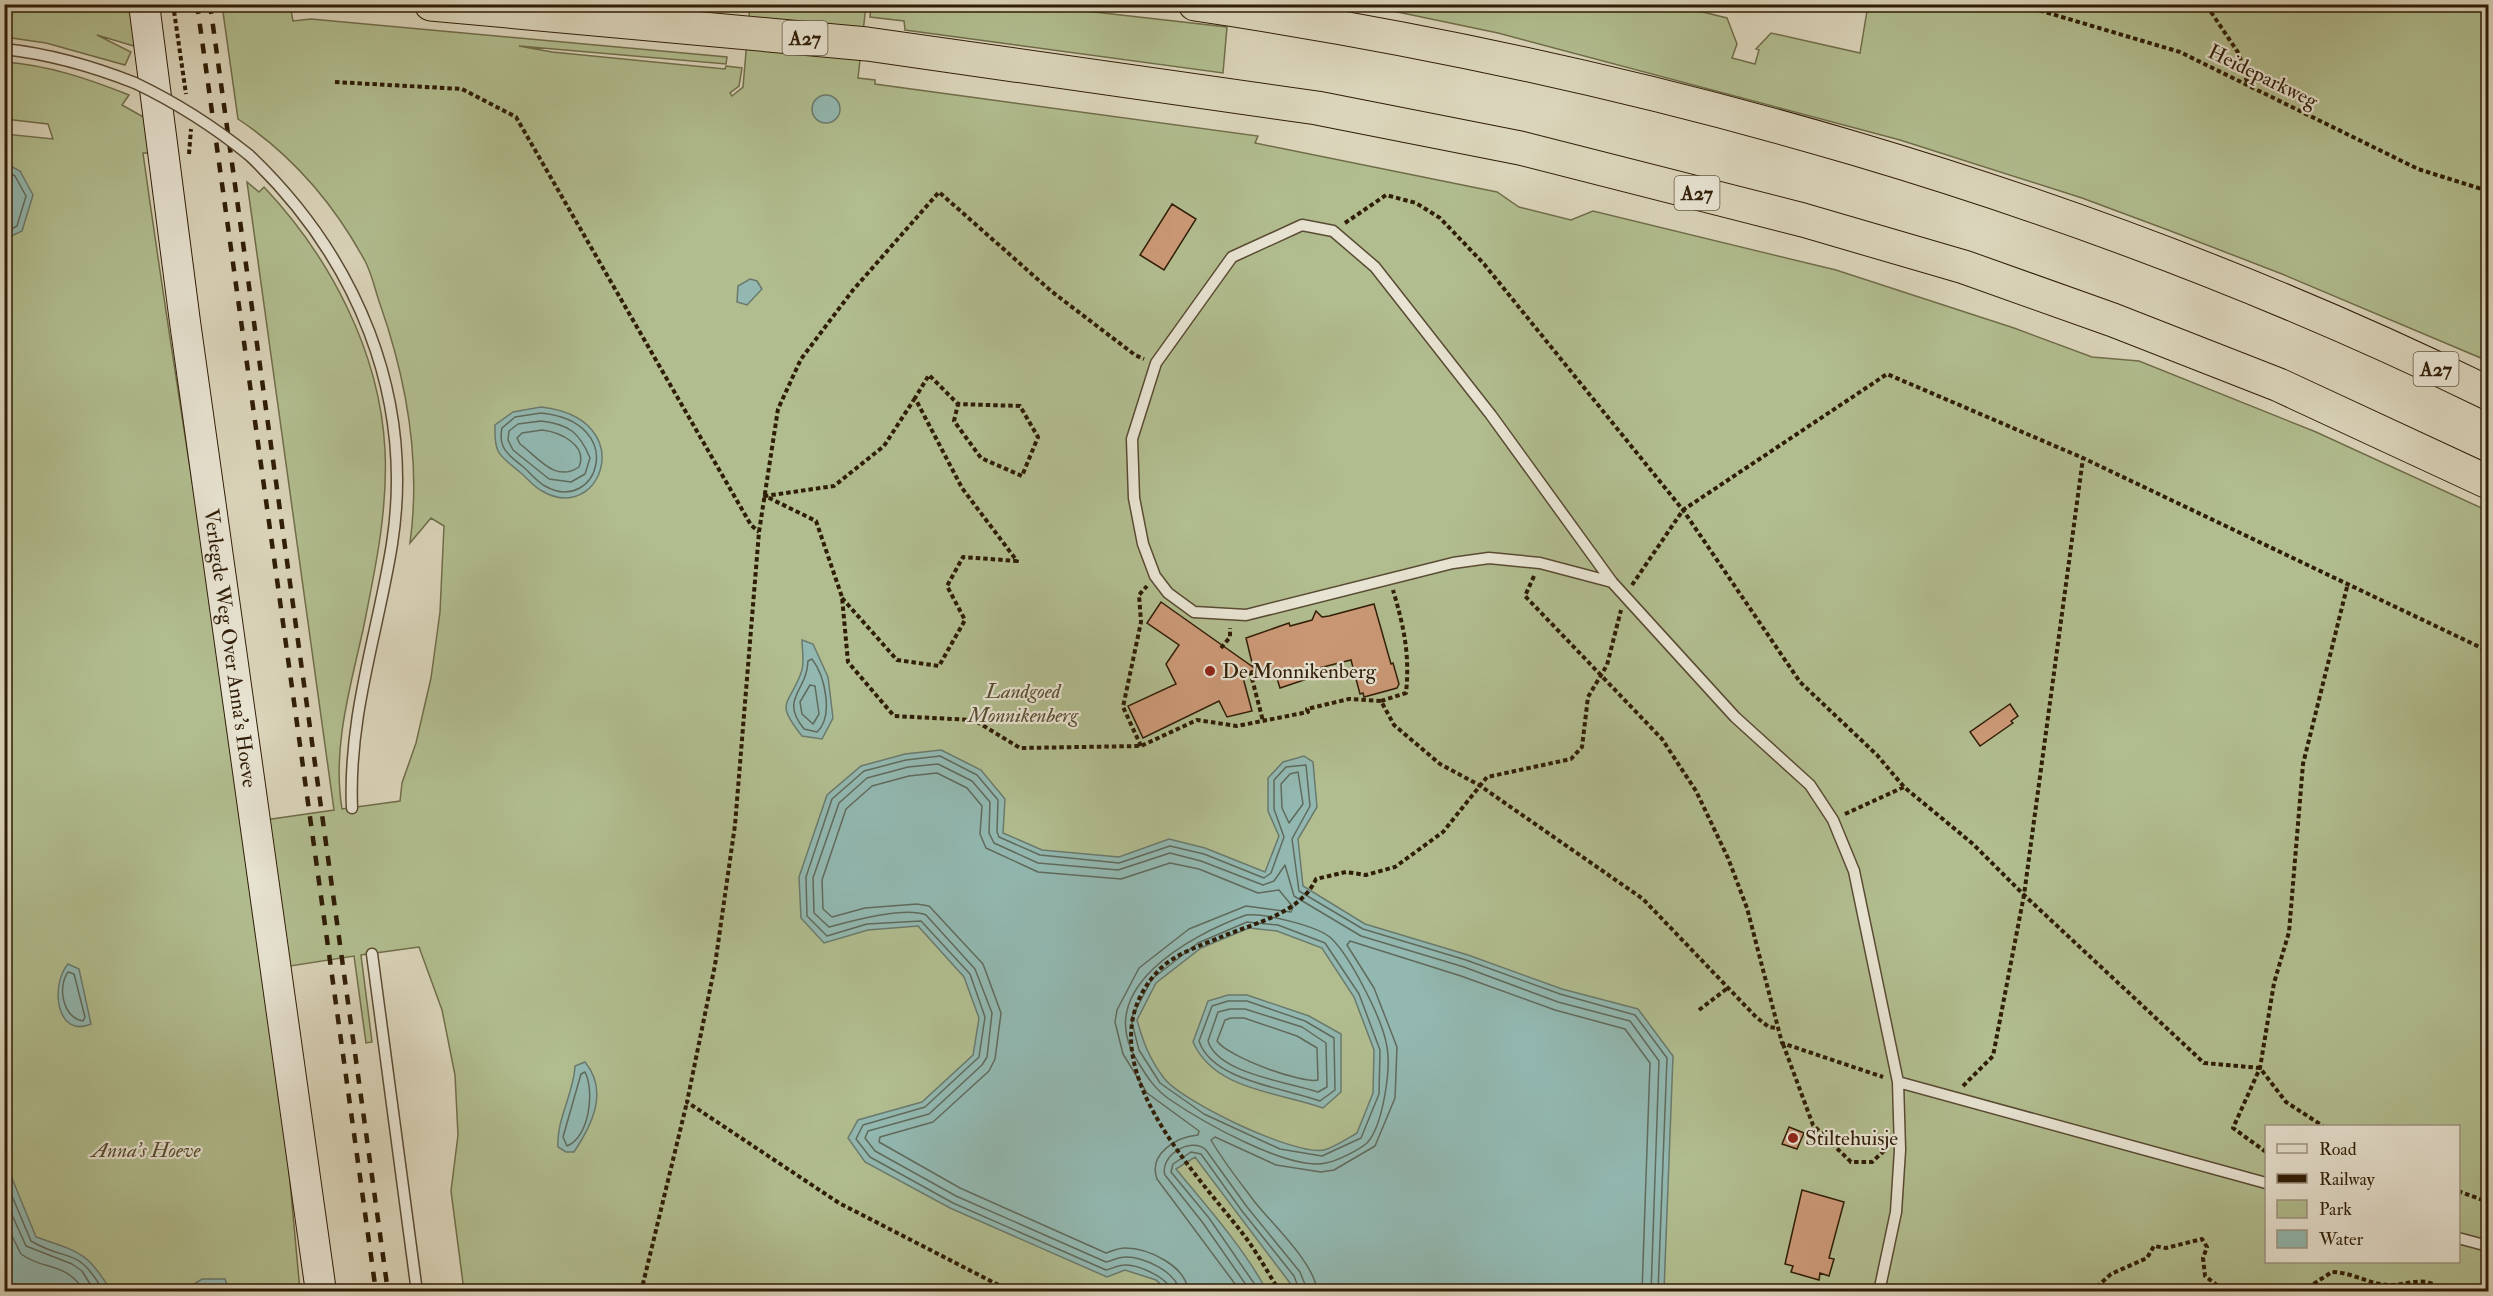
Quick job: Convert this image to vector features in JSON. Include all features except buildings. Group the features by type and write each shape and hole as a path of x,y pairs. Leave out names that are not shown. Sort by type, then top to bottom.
{"highway":[{"name":"A27","path":"431,4 867,44 1108,76 1317,108 1520,148 1803,220 1964,267 2113,320 2279,385 2488,482"},
{"name":"A27","path":"1195,4 1321,23 1526,62 1816,136 2002,196 2130,241 2478,382"}],"main road":[{"name":"Verlegde Weg Over Anna's Hoeve","path":"144,4 185,322 321,1292"}],"lane":[{"path":"4,49 36,52 77,62 135,83 181,105 214,127 249,155 294,201 323,240 347,279 366,322 381,368 393,426 396,484 392,542 356,717 352,767 352,808"},
{"path":"1612,582 1540,562 1489,558 1453,563 1246,615 1194,612 1168,593 1155,576 1143,544 1134,498 1132,439 1156,363 1232,257 1302,225 1333,231 1376,267 1491,416 1612,582 1735,717 1809,785 1833,820 1854,871 1898,1082 1900,1150 1896,1212 1879,1292"},
{"path":"372,954 417,1292"},
{"path":"1898,1082 1954,1095 2265,1183"},
{"path":"2460,1239 2488,1246"}],"path":[{"name":"Heideparkweg","path":"2018,4 2181,52 2418,169 2488,191"},
{"path":"2197,4 2211,12 2239,54 2248,85"},
{"path":"2211,12 2217,4"},
{"path":"335,82 462,89 516,117 751,525 759,532"},
{"path":"641,1292 687,1102 715,965 735,825 759,532 778,409 801,359 853,290 939,192 1051,291 1135,355 1156,363"},
{"path":"1333,231 1386,195 1416,203 1440,218 1492,273 1683,510 1800,682 1877,755 1904,787 1972,844 2024,896 2204,1063 2260,1068 2286,1102 2321,1125"},
{"path":"1280,1292 1244,1236 1185,1163 1139,1082 1132,1054 1131,1028 1137,1005 1148,983 1163,966 1183,953 1270,918 1296,903 1310,891 1316,879 1346,872 1366,874 1395,867 1443,831 1487,777 1571,759 1582,747 1588,697 1607,665 1625,596 1683,510 1887,374 2083,458 2488,651"},
{"path":"765,496 834,486 884,446 929,375 958,404 1020,406 1038,437 1022,476 981,458 954,421 958,404"},
{"path":"842,597 897,660 939,666 965,620 947,586 963,558 1017,561 962,488 915,398"},
{"path":"1954,1095 1993,1056 2024,896 2083,458"},
{"path":"765,496 816,521 842,597 848,662 894,716 974,720 1020,748 1141,747 1197,720 1237,726 1308,712 1307,709 1349,699 1381,701 1406,693 1408,647 1389,580"},
{"path":"1540,562 1525,596 1601,678 1662,739 1696,791 1728,858 1747,908 1777,1028 1812,1125 1851,1162 1864,1164 1872,1162 1888,1147 1900,1150"},
{"path":"1141,747 1123,707 1141,622 1139,595 1155,576"},
{"path":"2265,1151 2233,1128 2260,1068 2274,983 2289,932 2303,764 2349,583"},
{"path":"1221,648 1230,637 1229,614"},
{"path":"1250,671 1263,721"},
{"path":"1381,701 1394,725 1440,764 1479,784 1643,899 1763,1023 1777,1028"},
{"path":"1833,820 1904,787"},
{"path":"1699,1010 1729,987"},
{"path":"1782,1043 1898,1082"},
{"path":"687,1102 839,1203 1012,1292"},
{"path":"2460,1192 2488,1202"},
{"path":"2091,1292 2110,1274 2147,1258 2154,1246 2166,1248 2202,1239 2207,1247 2203,1258 2205,1276 2226,1292"},
{"path":"2301,1292 2322,1276 2339,1272 2388,1285 2422,1281 2434,1284 2442,1292"}],"green space":[{"path":"5,4 138,10 137,47 97,35 131,52 125,65 46,43 5,37"},
{"path":"1670,4 1727,18 1737,44 1732,58 1755,64 1759,50 1756,49 1771,33 1860,53 1868,5 2488,5 2488,361 2282,274 2168,230 2082,198 1900,140 1498,33 1364,5"},
{"name":"Landgoed Monnikenberg","path":"222,5 290,5 293,21 311,19 727,57 726,64 519,46 552,52 725,69 726,66 742,68 739,86 730,93 732,96 743,87 750,5 866,5 858,78 875,80 875,84 1258,136 1255,143 1497,192 1519,207 1571,220 1593,211 1836,270 2014,328 2092,357 2139,361 2316,432 2488,511 2488,1291 464,1291 451,1191 458,1135 455,1075 442,1010 419,947 361,955 372,1042 366,1043 354,956 264,970 278,1051 300,1291 5,1291 5,134 53,139 48,124 5,119 4,62 36,66 68,74 129,95 122,105 147,119 151,153 143,153 244,823 334,810 247,182 259,192 264,187 288,214 330,275 362,342 381,413 385,450 383,518 372,585 344,719 339,764 342,809 400,801 402,783 416,743 431,678 440,612 444,526 431,518 410,543 414,482 409,422 398,362 372,277 340,220 310,182 258,133 238,119"},
{"path":"871,5 1032,5 1227,27 1223,73 905,30 904,21 870,17"}],"water":[{"path":"826,95 836,99 840,109 836,119 826,123 816,119 812,109 816,99"},
{"path":"5,163 20,171 33,195 22,231 5,239"},
{"path":"750,279 757,281 762,289 747,305 737,302 738,286"},
{"path":"541,407 572,415 592,430 601,448 601,466 594,483 581,494 563,498 542,491 503,458 497,449 495,425 513,412"},
{"path":"802,640 813,644 828,677 833,718 822,739 802,736 793,725 786,709 786,704 802,669"},
{"path":"941,750 981,770 1005,799 1003,833 1042,850 1119,857 1169,839 1205,848 1265,872 1279,836 1268,811 1268,778 1283,762 1304,756 1313,762 1317,807 1298,839 1303,886 1365,924 1468,955 1562,989 1638,1009 1673,1056 1664,1291 1296,1291 1195,1157 1176,1169 1236,1243 1267,1291 1168,1291 1156,1280 1125,1270 1107,1277 950,1208 865,1162 848,1138 858,1120 922,1102 973,1055 979,1018 964,977 918,926 868,930 824,943 801,918 799,877 827,795 861,766 905,754","holes":["1249,928 1277,931 1322,948 1354,997 1374,1050 1373,1093 1357,1133 1324,1150 1310,1150 1265,1136 1215,1113 1175,1088 1164,1078 1151,1058 1137,1020 1156,983 1201,948"]},
{"path":"68,964 79,969 91,1024 79,1027 70,1024 60,1008 59,984"},
{"path":"1228,995 1247,995 1309,1016 1341,1034 1341,1092 1323,1108 1249,1087 1231,1080 1216,1070 1203,1058 1193,1042 1208,1001"},
{"path":"585,1062 596,1084 595,1108 587,1131 574,1152 566,1152 558,1147 560,1127 572,1086 575,1066"},
{"path":"5,1161 36,1237 72,1250 88,1260 111,1291 5,1291"},
{"path":"202,1279 225,1279 229,1291 183,1291"}],"railway":[{"path":"197,4 376,1292"},
{"path":"210,4 388,1292"}],"place":[{"name":"De Monnikenberg","path":"1210,671"},
{"name":"Stiltehuisje","path":"1793,1138"}],"park label":[{"name":"Anna's Hoeve","path":"146,1150"}]}
